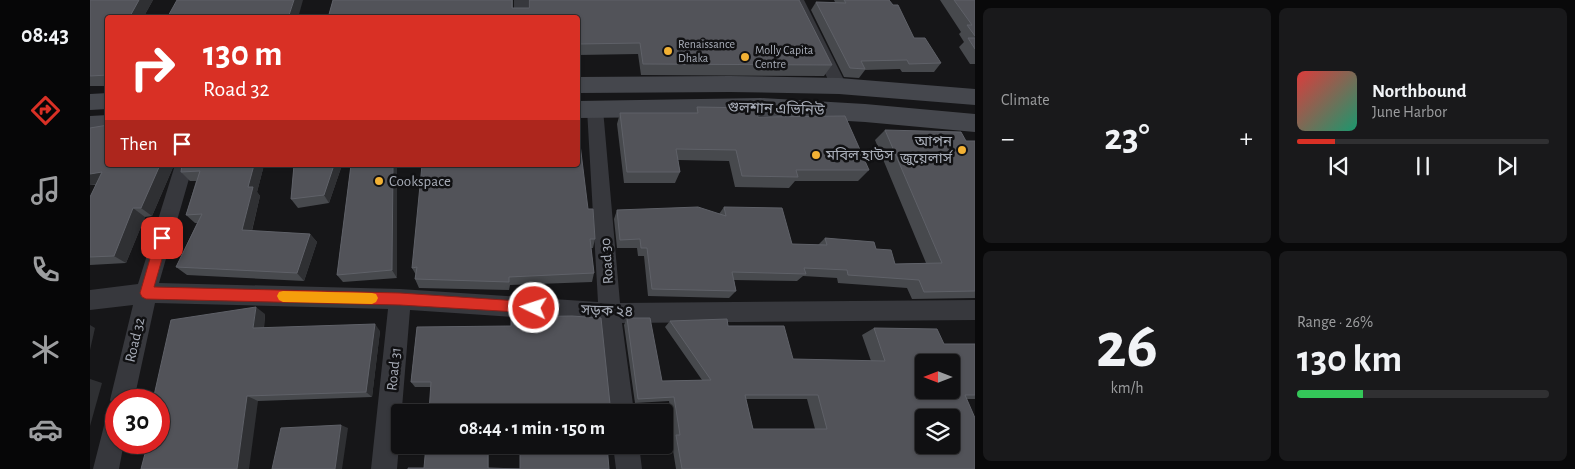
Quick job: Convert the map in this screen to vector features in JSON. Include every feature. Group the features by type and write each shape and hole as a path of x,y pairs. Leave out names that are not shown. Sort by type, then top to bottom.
{"main road":[{"name":"গুলশান এভিনিউ","path":"580,85 730,84 839,86 975,97"},
{"path":"90,102 105,102"},
{"name":"গুলশান এভিনিউ","path":"586,109 761,107 865,113 975,123"},
{"path":"90,125 105,124"}],"street":[{"path":"520,0 521,15"},
{"path":"797,0 839,86"},
{"name":"Road 30","path":"586,109 621,404"},
{"name":"Road 32","path":"124,389 146,293 183,167"},
{"name":"সড়ক ২৪","path":"90,300 146,293 400,299 610,312 975,310"},
{"name":"Road 31","path":"384,469 400,299"},
{"path":"106,469 109,454"},
{"path":"627,454 629,469"}],"building":[{"path":"90,0 139,0 131,15 105,15 105,75 90,76"},
{"path":"177,0 294,0 289,15 169,15"},
{"path":"333,0 512,0 512,8 529,8 529,0 799,0 832,65 643,64 640,43 580,44 580,15 329,15"},
{"path":"844,0 889,0 893,5 898,5 914,38 925,38 941,63 909,64 907,60 861,61 865,69 850,68 816,2 846,3"},
{"path":"954,0 975,0 975,36 967,25 972,25"},
{"path":"968,38 975,38 975,49"},
{"path":"697,107 755,108 758,117 845,116 869,170 796,170 798,177 742,176 736,150 676,149 680,172 627,172 620,113 698,113"},
{"path":"105,126 105,167 159,167 141,208 133,208 114,256 90,257 90,197 102,172 90,174 90,128"},
{"path":"885,130 961,132 966,141 975,141 975,291 924,292 919,280 848,275 847,270 804,268 806,274 732,272 736,291 652,289 647,248 641,248 640,239 620,240 617,210 698,207 726,216 724,207 782,208 792,244 827,245 825,238 874,242 876,249 891,250 895,264 942,263"},
{"path":"580,144 588,209 593,209 595,239 590,239 594,273 509,277 509,282 415,279 417,267 412,268 422,167 580,167"},
{"path":"182,167 253,167 248,187 253,187 242,230 310,234 297,273 176,267 202,214 186,215 200,171 181,172"},
{"path":"294,167 333,167 324,195 291,199"},
{"path":"351,167 393,167 392,270 337,275"},
{"path":"256,307 253,328 375,324 366,392 247,396 237,469 141,469 145,454 170,454 170,389 155,389 171,320"},
{"path":"572,316 601,318 610,404 430,404 431,382 411,382 417,327 511,326 511,317"},
{"path":"627,318 650,318 662,381 711,380 670,321 727,319 728,326 784,326 793,359 885,361 874,328 937,329 944,344 975,344 975,395 965,395 975,418 975,469 682,469 676,435 680,435 674,397 638,399","holes":["745,395 818,395 827,429 753,429"]},
{"path":"341,425 335,469 272,469 281,428"},
{"path":"425,454 488,454 488,468 520,469 408,469 424,468"},
{"path":"520,454 608,454 609,469 520,469"}],"slow traffic":[{"path":"283,296 372,298"}],"place":[{"name":"Renaissance Dhaka","path":"668,51"},
{"name":"Molly Capita Centre","path":"745,57"},
{"name":"আপন জুয়েলার্স","path":"962,150"},
{"name":"মবিল হাউস","path":"816,155"},
{"name":"Cookspace","path":"379,181"}],"route":[{"path":"162,238 146,293 400,299 534,308"}]}
